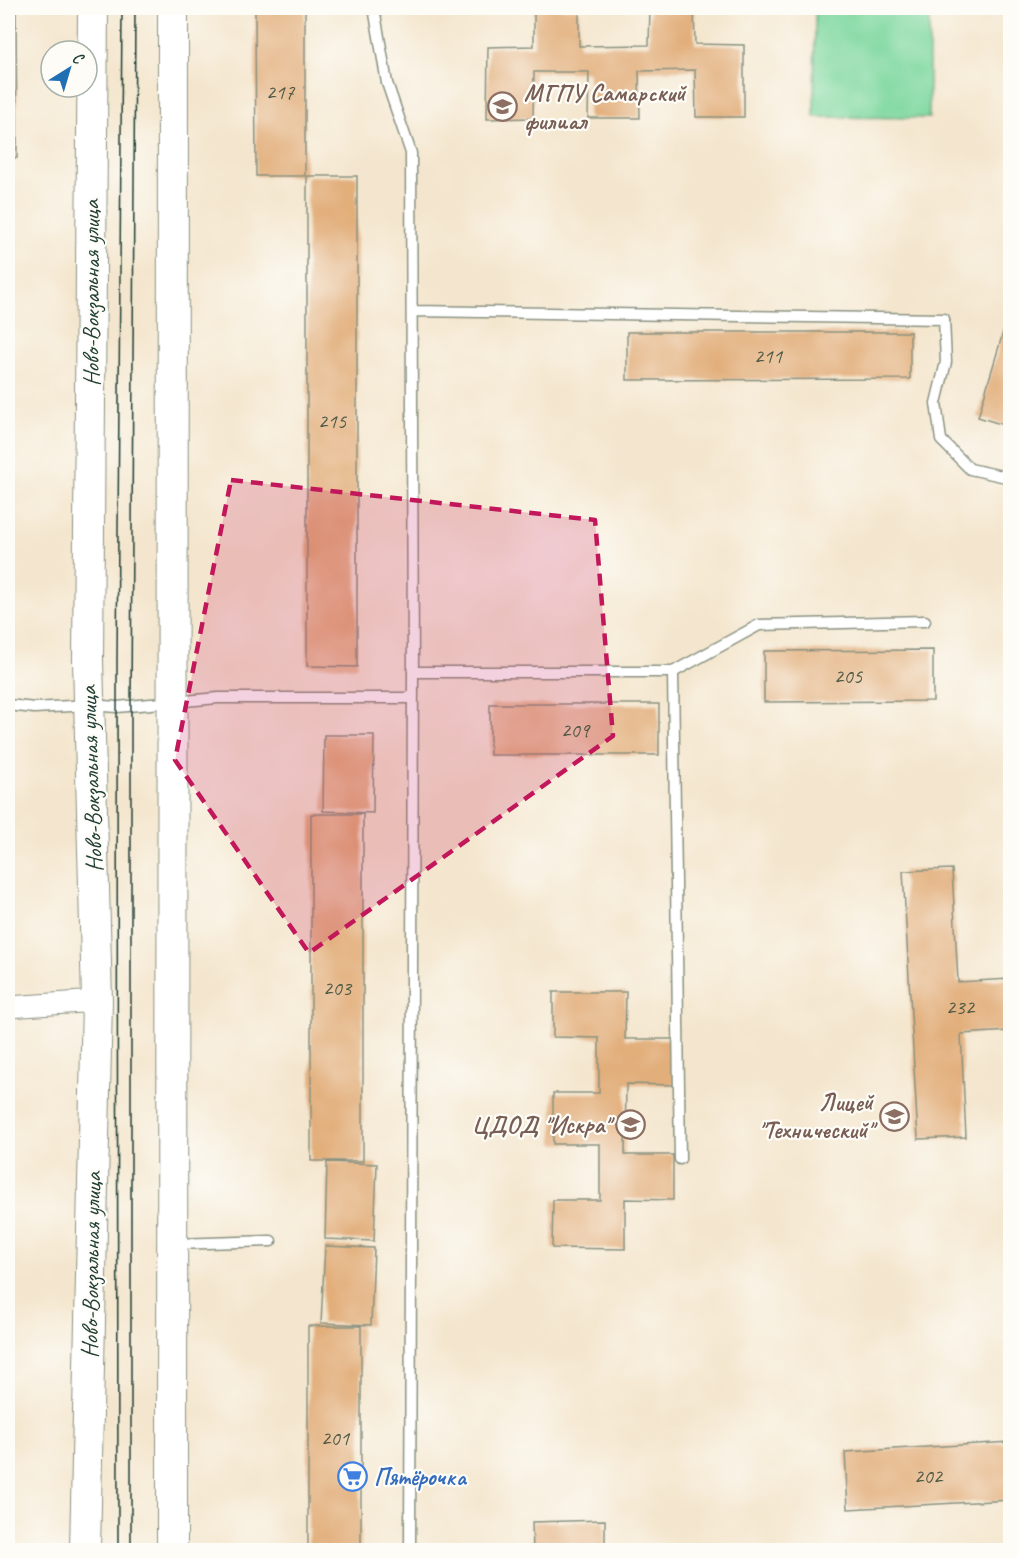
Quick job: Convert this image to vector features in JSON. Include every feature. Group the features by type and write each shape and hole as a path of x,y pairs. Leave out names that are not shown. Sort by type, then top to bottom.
{"main road":[{"name":"Ново-Вокзальная улица","path":"85,1551 97,1001 88,660 93,8"},
{"path":"172,1551 173,8"}],"street":[{"path":"8,1007 97,1001"}],"lane":[{"path":"374,8 387,83 411,153 410,1551"},
{"path":"412,311 944,319 946,362 936,404 941,440 970,470 1011,476"},
{"path":"412,672 673,672 759,625 924,621"},
{"path":"673,672 680,1159"},
{"path":"8,705 34,708 89,705 117,707 218,698 412,698"},
{"path":"171,1244 271,1241"}],"highlighted area":[{"path":"231,480 595,520 613,736 309,953 175,760"}],"green space":[{"path":"815,8 929,8 929,118 814,117"}],"building":[{"path":"8,8 16,8 17,158 8,158"},
{"path":"255,8 305,8 305,176 256,176"},
{"path":"534,8 579,8 579,46 649,45 650,8 694,8 695,44 744,45 744,117 696,117 695,70 639,71 640,118 588,118 589,72 534,72 533,118 487,119 488,47 534,46"},
{"path":"307,176 357,176 357,667 307,666"},
{"path":"1010,309 1010,427 978,417"},
{"path":"627,332 910,332 910,379 627,380"},
{"path":"933,650 933,701 764,702 764,651"},
{"path":"490,704 659,704 659,755 490,755"},
{"path":"324,735 374,735 373,813 323,811"},
{"path":"311,814 363,814 363,1161 311,1161"},
{"path":"952,869 958,982 1010,979 1010,1031 961,1034 966,1137 918,1139 903,871"},
{"path":"553,992 626,992 625,1039 675,1039 675,1085 626,1084 625,1155 673,1155 673,1200 625,1199 625,1249 552,1248 553,1200 600,1200 600,1144 553,1144 553,1093 599,1093 599,1038 553,1037"},
{"path":"327,1162 377,1164 374,1241 325,1239"},
{"path":"325,1246 374,1248 371,1325 321,1323"},
{"path":"308,1326 361,1326 361,1550 308,1550"},
{"path":"1010,1442 1010,1500 848,1509 845,1452"},
{"path":"605,1520 605,1550 533,1550 532,1522"}],"tram line":[{"path":"118,1550 117,662 122,8"},
{"path":"131,1550 131,706 135,8"}],"place":[{"name":"МГПУ Самарский филиал","path":"503,107"},
{"name":"Лицей \"Технический\"","path":"894,1116"},
{"name":"ЦДОД \"Искра\"","path":"631,1125"},
{"name":"Пятёрочка","path":"353,1477"}]}
